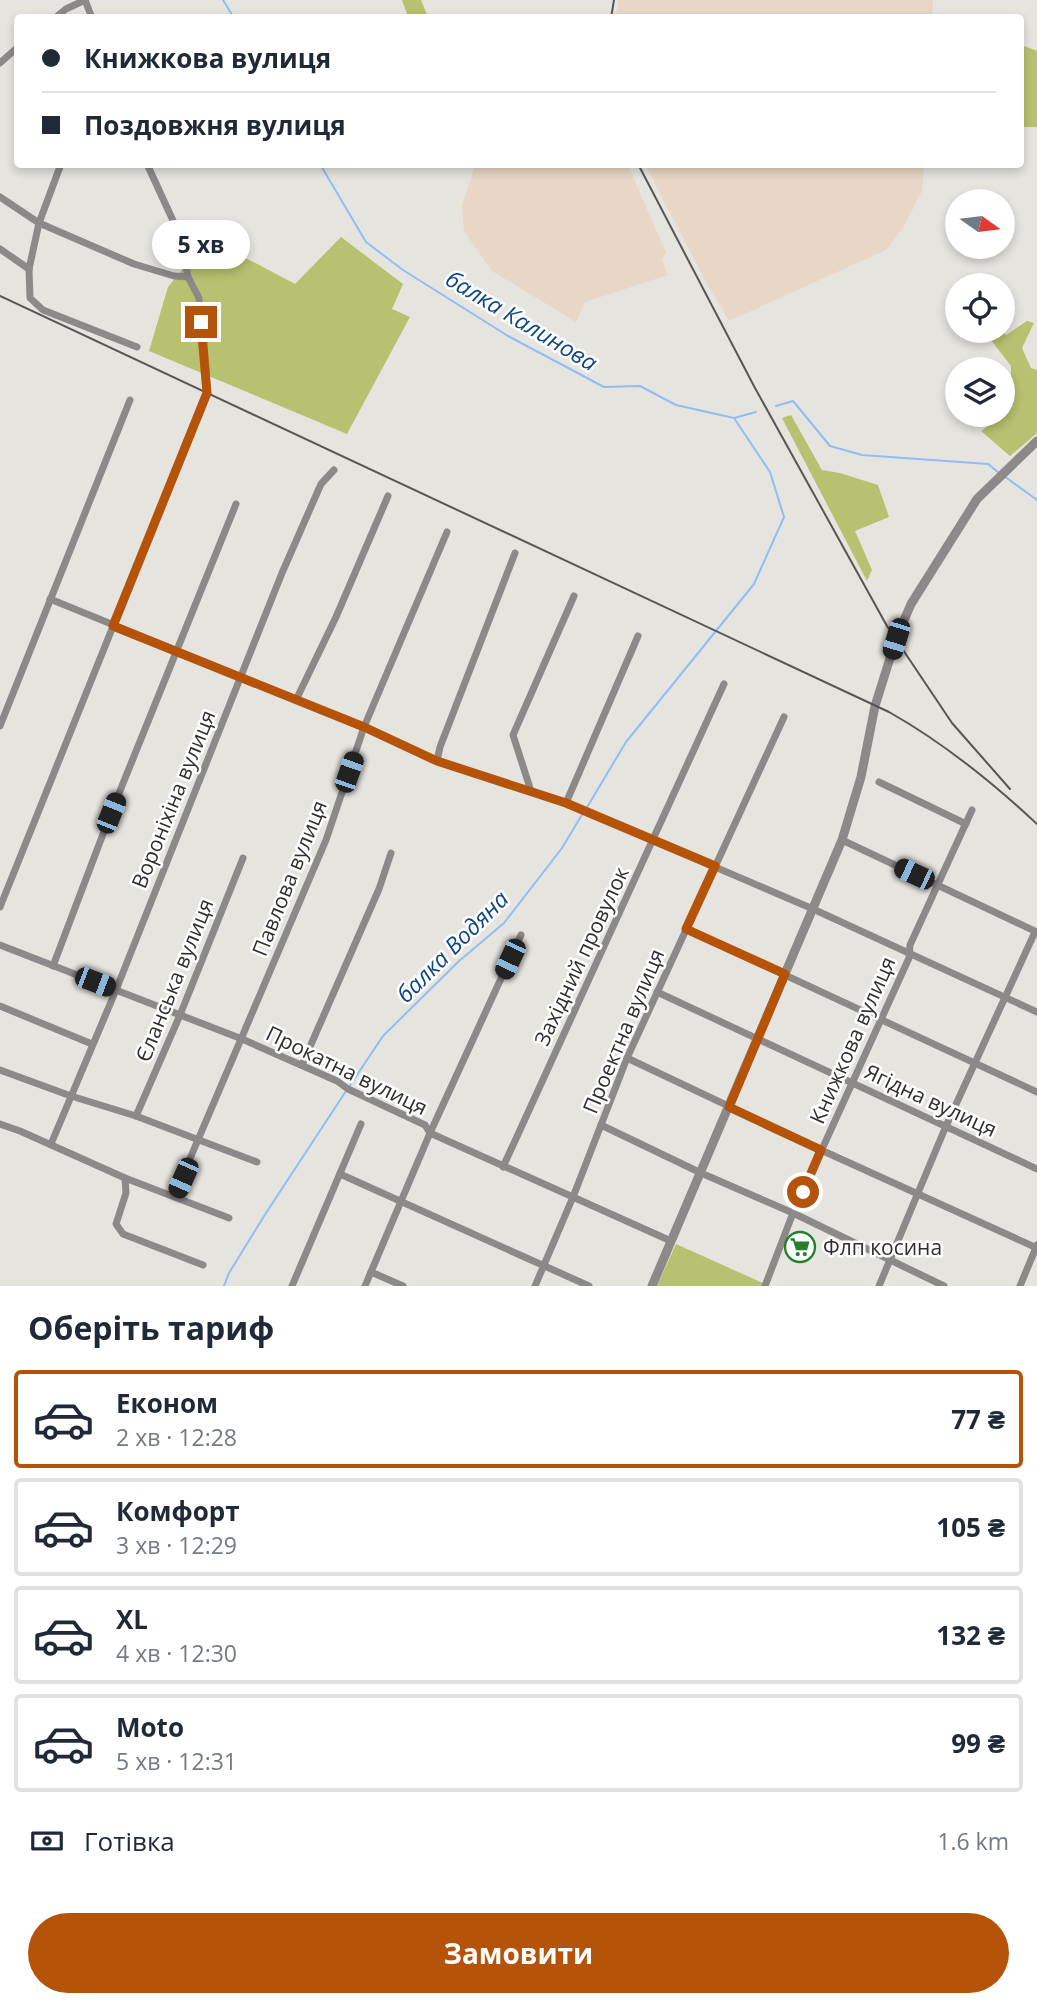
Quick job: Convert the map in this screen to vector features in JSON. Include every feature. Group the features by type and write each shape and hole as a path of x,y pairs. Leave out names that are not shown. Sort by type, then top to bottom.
{"street":[{"path":"60,14 85,0"},
{"path":"0,63 14,51"},
{"path":"60,168 39,223 29,269 30,298 43,310 138,347"},
{"path":"0,907 207,393 199,298 188,277 181,238 150,168"},
{"path":"0,197 39,223 134,264 174,276 188,277"},
{"path":"0,249 29,269"},
{"path":"0,726 130,400"},
{"path":"652,1286 842,840 861,777 875,706 896,639 911,604 977,499 1037,440"},
{"name":"Вороніхіна вулиця","path":"51,1144 321,484 334,470"},
{"path":"296,700 336,617 388,496"},
{"path":"53,966 236,505"},
{"name":"Павлова вулиця","path":"174,1196 326,840 364,727 447,532"},
{"path":"437,761 440,747 515,553"},
{"path":"531,791 513,735 574,596"},
{"path":"50,599 364,727 437,761 566,803 813,909 1037,1012"},
{"path":"566,803 638,636"},
{"name":"Західний провулок","path":"503,1167 724,684"},
{"name":"Проектна вулиця","path":"535,1286 573,1198 627,1058 784,717"},
{"path":"879,782 967,824"},
{"name":"Книжкова вулиця","path":"765,1286 793,1213 909,958 910,945 972,810"},
{"path":"842,840 1036,932 946,1126 879,1286"},
{"path":"302,1065 379,889 391,853"},
{"name":"Єланська вулиця","path":"136,1116 243,858"},
{"path":"686,929 1037,1092"},
{"path":"365,1286 430,1133 521,934"},
{"name":"Прокатна вулиця","path":"0,946 242,1039 302,1065 425,1125 430,1133 671,1241"},
{"name":"Ягідна вулиця","path":"657,992 1037,1169"},
{"path":"0,1006 92,1044"},
{"path":"627,1058 821,1150 1037,1247 1020,1286"},
{"path":"0,1070 136,1116 257,1162"},
{"path":"0,1124 124,1178 229,1218"},
{"path":"292,1286 361,1124"},
{"path":"601,1125 944,1286"},
{"path":"340,1174 589,1286"},
{"path":"124,1178 126,1193 116,1224 123,1234 203,1265"},
{"path":"371,1272 403,1286"}],"shaded area":[{"path":"618,0 933,0 932,14 616,14"},
{"path":"474,168 629,168 666,253 662,259 668,275 585,302 576,322 492,271 464,231 462,205"},
{"path":"647,168 924,168 922,191 903,228 886,250 729,321"}],"green space":[{"path":"402,0 421,0 427,14 407,14"},
{"path":"1024,46 1037,51 1037,127 1024,127"},
{"path":"341,237 403,284 392,309 410,317 347,434 149,351 168,287 208,238 295,284"},
{"path":"1027,321 1034,323 1022,348 1031,368 1037,370 1037,433 1010,456 981,431 986,427 1015,427 1015,357 1004,357 993,343 1015,343 1015,329"},
{"path":"791,415 822,470 878,485 889,517 855,531 872,570 867,581 782,418"},
{"path":"676,1244 765,1284 657,1286"}],"waterway":[{"name":"балка Калинова","path":"223,0 232,14"},
{"name":"балка Калинова","path":"322,168 366,242 403,270 508,336 604,387 640,386 676,405 734,418 756,412"},
{"name":"балка Калинова","path":"776,406 793,401 830,446 862,455 988,464 999,473"},
{"name":"балка Водяна","path":"586,809 626,742 754,584 784,517 770,472 734,418"},
{"name":"балка Калинова","path":"1004,476 1037,500"},
{"name":"балка Водяна","path":"349,1087 383,1036 458,962 504,923 562,848 583,813"},
{"name":"балка Водяна","path":"224,1286 229,1273 266,1213 346,1091"}],"railway":[{"path":"612,14 614,0"},
{"path":"640,168 755,388 887,626 952,723 1010,789"},
{"path":"0,296 889,712 966,764 1037,824"}],"place":[{"name":"Флп косина","path":"800,1247"}],"route":[{"path":"201,322 207,393 113,626 364,727 437,761 566,803 715,866 686,929 785,974 729,1107 821,1150 803,1192"}]}
